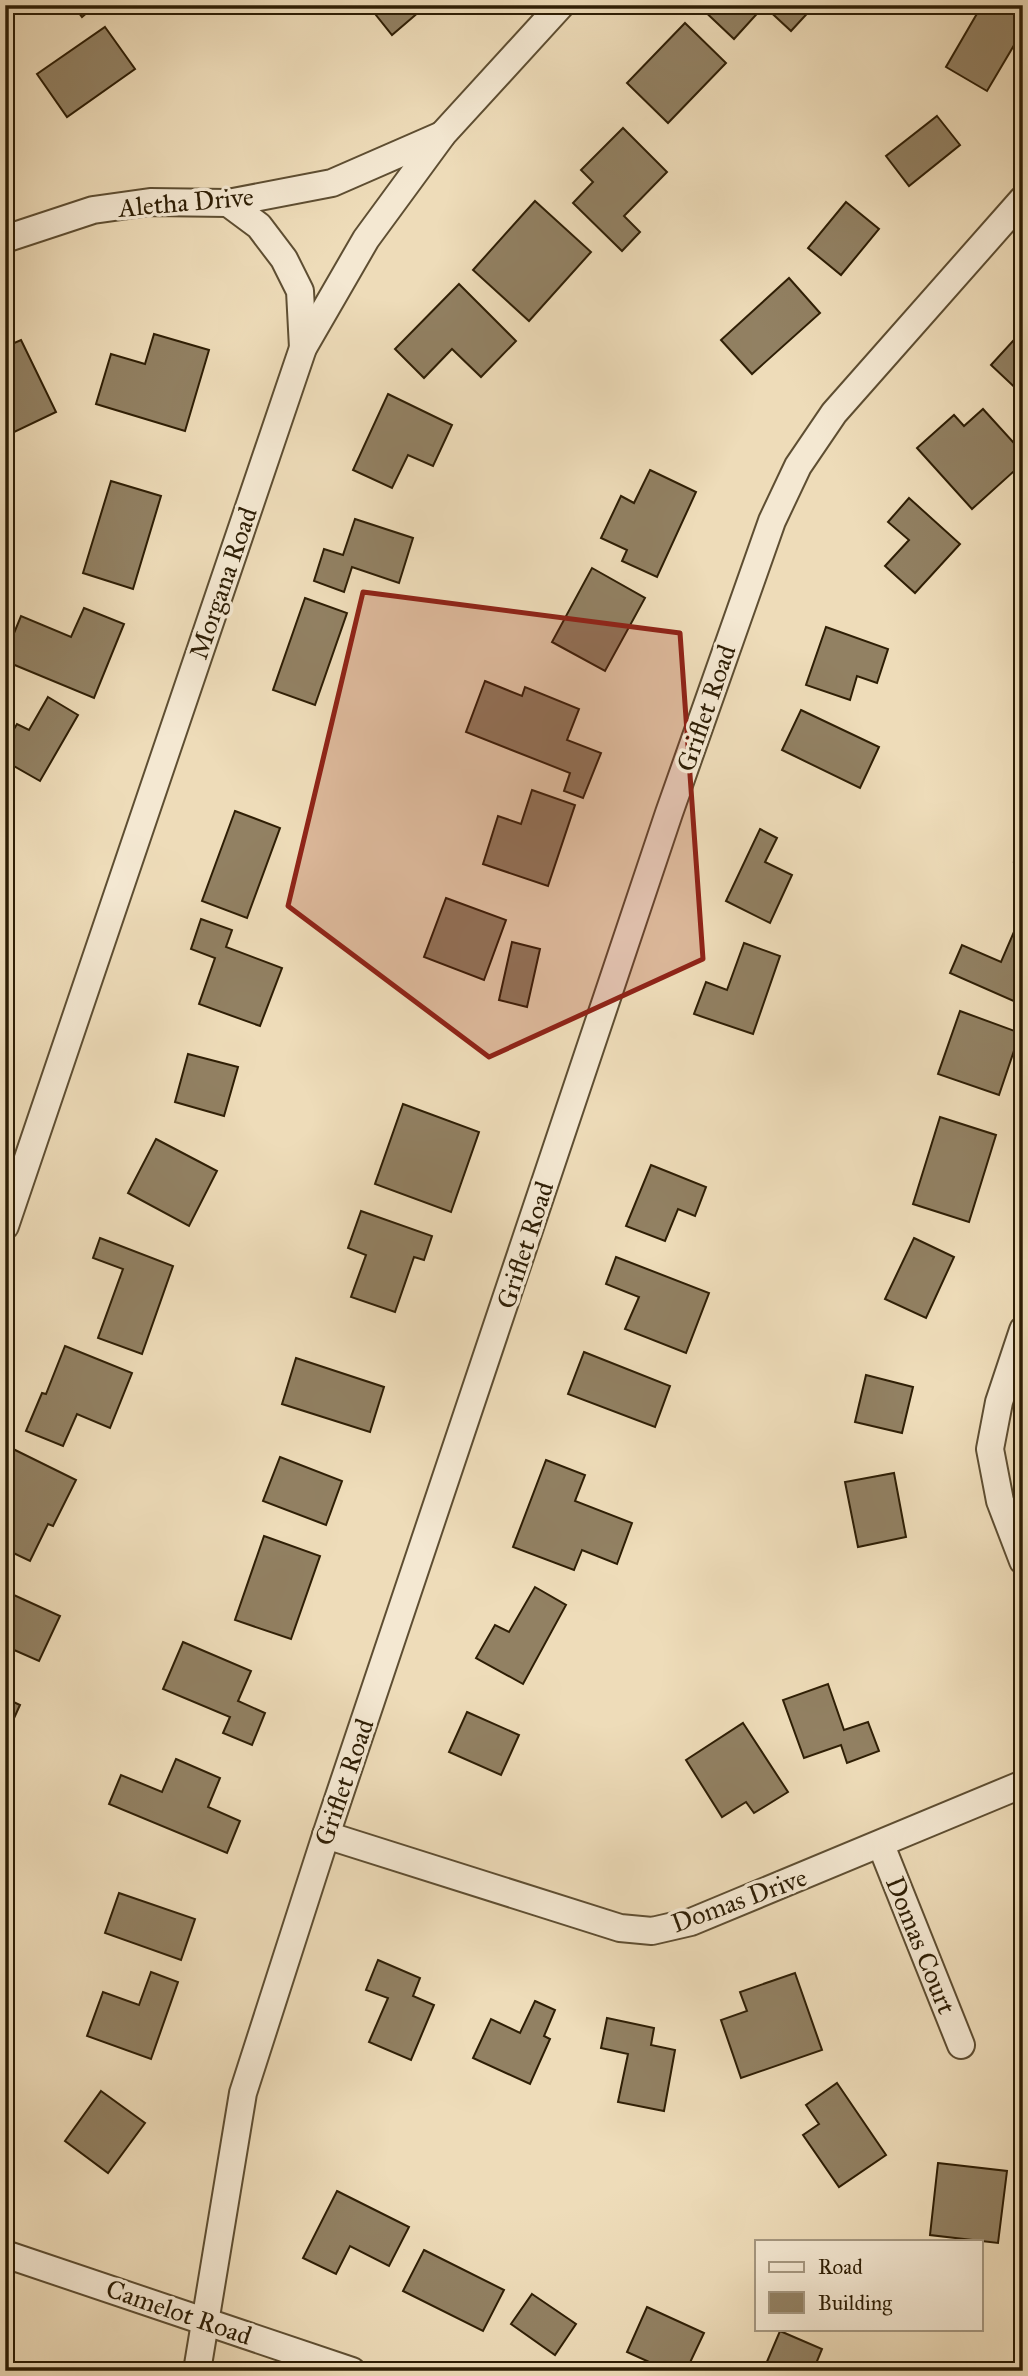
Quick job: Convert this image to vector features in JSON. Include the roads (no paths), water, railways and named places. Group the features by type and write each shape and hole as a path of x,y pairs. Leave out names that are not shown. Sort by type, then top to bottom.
{"street":[{"name":"Morgana Road","path":"5,1226 303,348 366,239 443,134 561,5"},
{"name":"Aletha Drive","path":"5,239 93,210 150,202 228,202 332,183 443,134"},
{"name":"Griflet Road","path":"197,2371 243,2092 326,1835 669,813 772,521 798,466 834,413 1023,199"},
{"path":"228,202 259,226 284,259 300,291 303,348"},
{"path":"1023,1330 999,1402 990,1449 1000,1502 1023,1561"},
{"name":"Domas Drive","path":"326,1835 620,1928 652,1931 691,1922 1023,1784"},
{"name":"Domas Court","path":"881,1845 961,2045"},
{"name":"Camelot Road","path":"5,2253 352,2371"}]}
